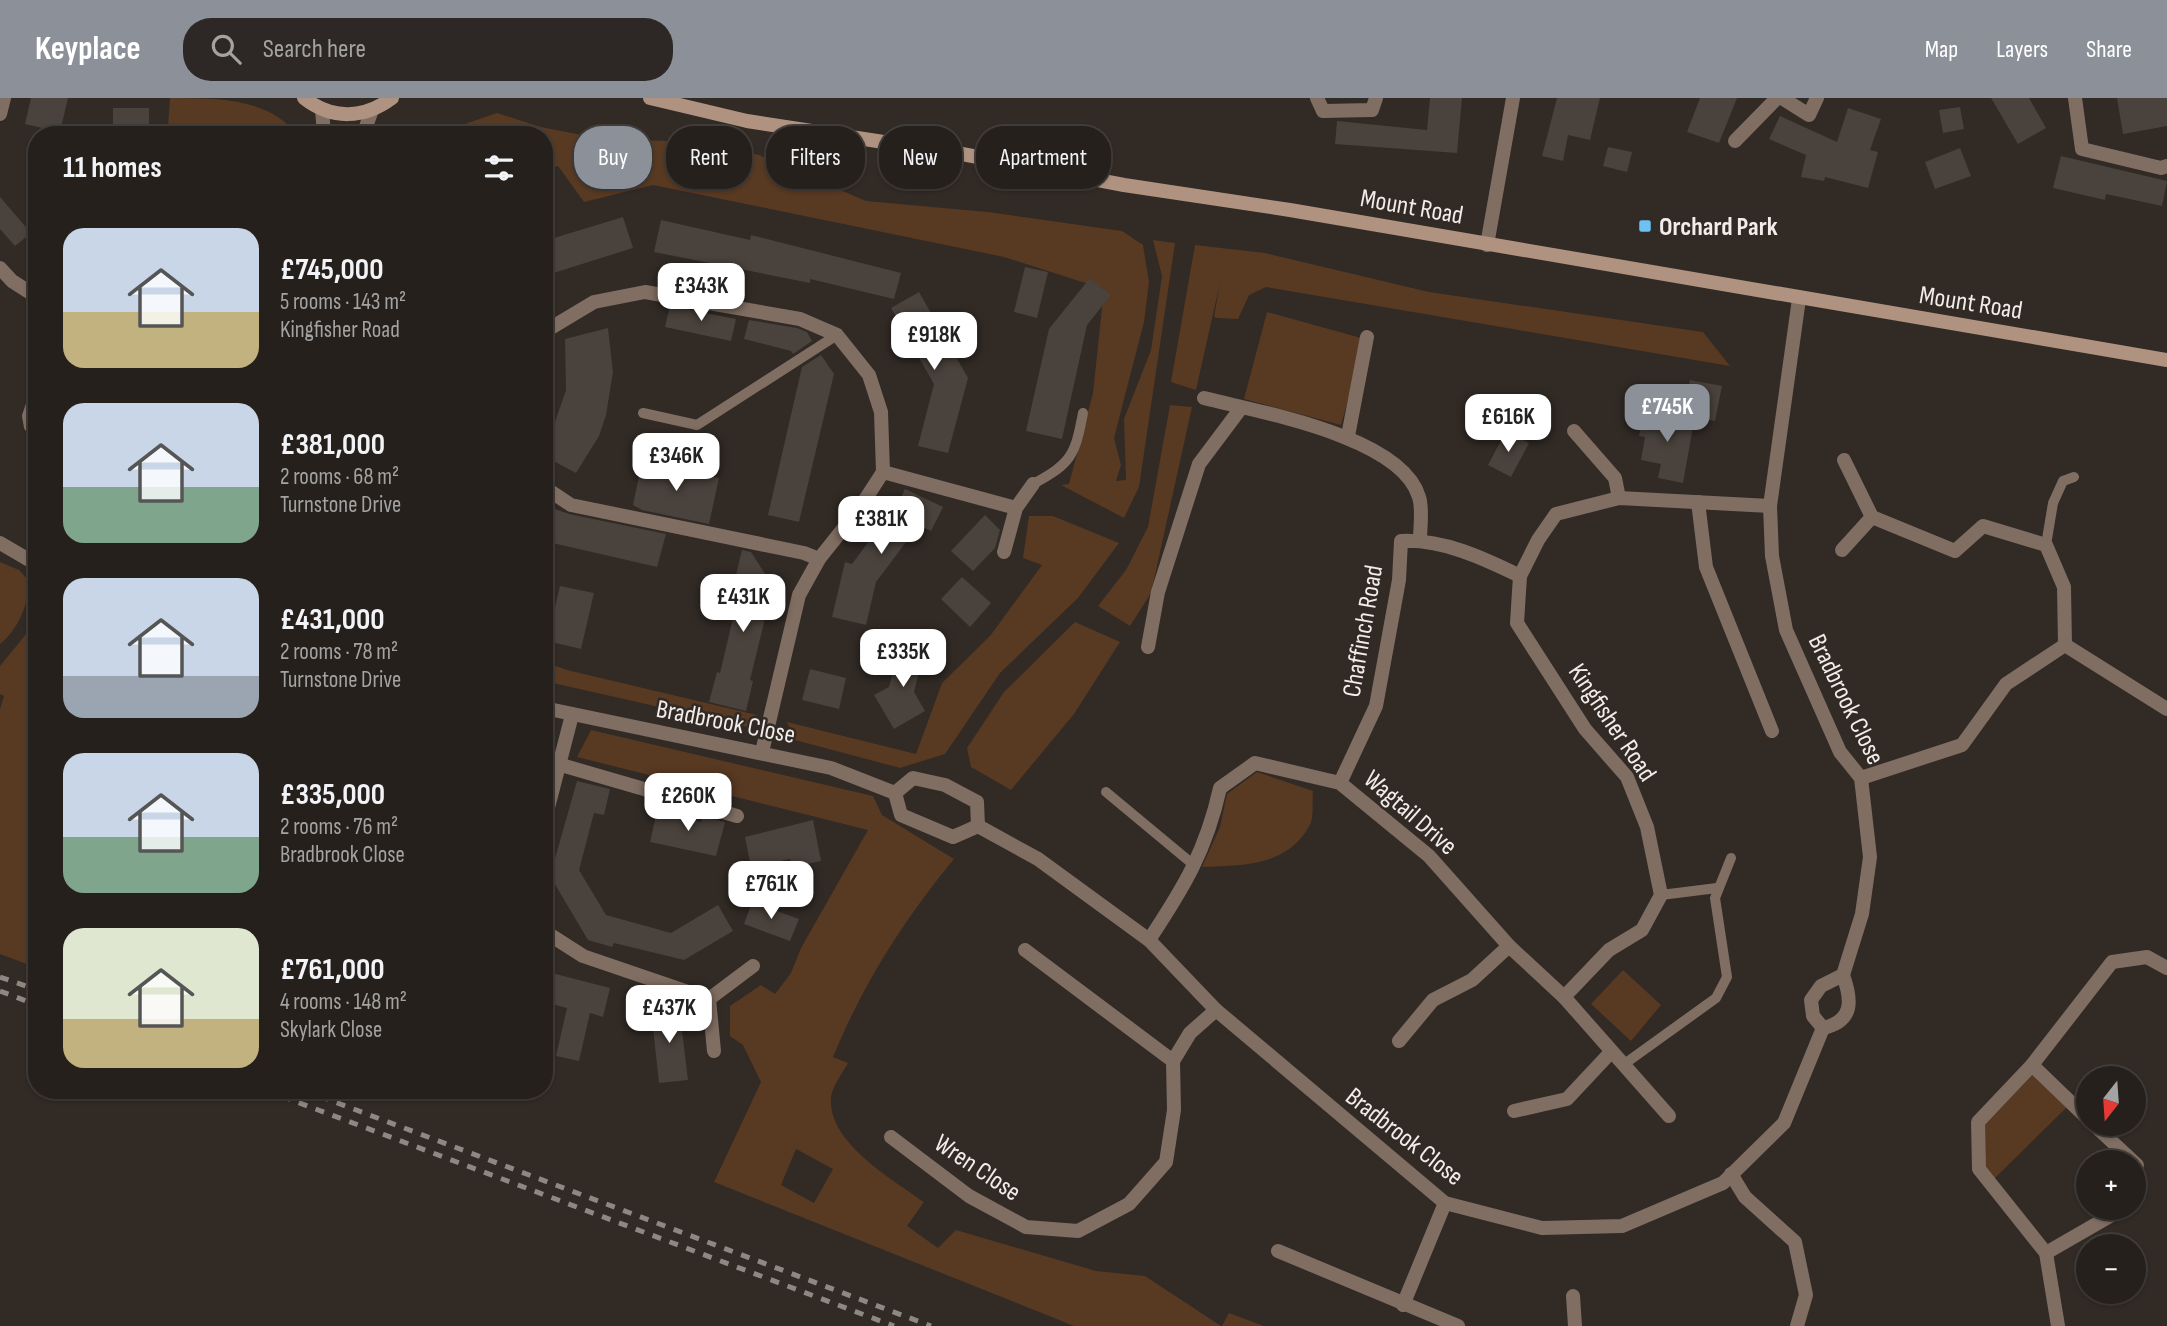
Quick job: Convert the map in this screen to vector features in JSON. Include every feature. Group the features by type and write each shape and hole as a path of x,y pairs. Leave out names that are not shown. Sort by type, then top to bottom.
{"street":[{"path":"0,114 4,98"},
{"path":"304,98 321,109 338,114 372,110 392,98"},
{"name":"Mount Road","path":"650,98 747,121 962,154 1124,185 1290,210 2167,360"},
{"path":"1317,98 1323,111 1372,110 1376,98"},
{"path":"1487,245 1514,98"},
{"path":"1735,141 1779,98 1809,115 1817,98"},
{"path":"2075,98 2082,149 2161,168 2167,166"},
{"path":"321,109 323,126"},
{"path":"366,126 372,110"},
{"path":"0,268 12,281 28,291"},
{"path":"553,326 594,302 645,292 800,319 837,335 869,375 881,412 883,472 859,509 819,559 799,595 762,752"},
{"name":"Bradbrook Close","path":"1799,299 1770,506 1774,575 1786,630 1840,752 1861,778 1870,857 1863,914 1843,975"},
{"path":"1348,436 1367,337"},
{"path":"1204,398 1348,436 1400,468 1419,496 1420,540 1472,553 1520,576"},
{"path":"1148,647 1158,592 1199,464 1241,408"},
{"path":"1574,431 1615,478 1619,498"},
{"path":"1844,460 1872,517 1955,551 1983,526 2046,545 2064,587 2065,645"},
{"path":"883,472 1016,508"},
{"path":"1004,552 1016,508 1033,484"},
{"path":"553,493 571,505 819,559"},
{"name":"Kingfisher Road","path":"1661,895 1647,827 1627,777 1585,729 1517,623 1520,576 1538,540 1556,514 1619,498 1770,506"},
{"path":"1698,502 1706,567 1772,731"},
{"path":"1842,550 1872,517"},
{"name":"Chaffinch Road","path":"1340,783 1376,706 1399,580 1401,541 1420,540"},
{"path":"0,543 28,559"},
{"path":"1861,778 1962,745 2006,684 2065,645"},
{"path":"2065,645 2167,709"},
{"name":"Bradbrook Close","path":"553,710 831,768 895,793"},
{"path":"553,757 572,715"},
{"path":"553,762 737,816"},
{"name":"Wagtail Drive","path":"1149,940 1195,866 1212,824 1220,788 1255,763 1340,783 1430,856 1510,946 1564,997 1669,1116"},
{"path":"913,778 945,785 977,802 978,826 953,837 929,829 901,815 895,793 913,778"},
{"name":"Bradbrook Close","path":"978,826 1038,859 1149,940 1216,1010 1246,1033 1342,1120 1445,1203 1542,1228 1622,1227 1723,1183 1784,1122 1823,1028"},
{"path":"1564,997 1609,950 1642,930 1661,895"},
{"path":"553,937 583,956 709,999"},
{"path":"1399,1041 1433,1000 1472,980 1510,946"},
{"path":"1025,950 1172,1060 1190,1032 1216,1010"},
{"path":"2059,1326 2046,1253 1979,1169 1978,1122 2032,1065 2112,962 2147,957 2167,968"},
{"path":"709,999 753,966"},
{"path":"1843,975 1851,998 1847,1011 1838,1023 1823,1028 1813,1016 1811,1000 1821,986 1843,975"},
{"path":"709,999 714,1051"},
{"path":"1514,1111 1567,1099 1611,1052"},
{"name":"Wren Close","path":"891,1136 969,1196 1026,1227 1078,1231 1129,1204 1166,1162 1174,1110 1172,1060"},
{"path":"2032,1065 2076,1107"},
{"path":"2106,1136 2121,1150"},
{"path":"1731,1174 1745,1197 1795,1242 1806,1295 1797,1326"},
{"path":"1404,1305 1445,1203"},
{"path":"2046,1253 2103,1220"},
{"path":"1278,1251 1458,1326"},
{"path":"1573,1296 1574,1326"}],"lane":[{"path":"643,413 698,425 837,335"},
{"path":"1033,484 1059,470 1071,458 1083,413"},
{"path":"2046,545 2053,503 2063,481 2074,477"},
{"path":"1106,792 1195,866"},
{"path":"1623,1065 1716,998 1727,977 1716,910 1717,888 1731,858"},
{"path":"1661,895 1717,888"}],"shaded area":[{"path":"170,98 241,103 272,114 289,126 168,126"},
{"path":"497,113 538,126 461,126"},
{"path":"553,129 574,133 574,188 558,166 553,167"},
{"path":"652,140 666,141 666,188 653,185"},
{"path":"752,153 766,158 766,189 838,189 866,201 988,212 1122,231 1143,245 1149,282 1144,322 1114,438 1121,465 1116,481 1126,480 1124,419 1151,350 1162,276 1153,240 1175,243 1139,487 1124,518 1061,485 1069,484 1093,393 1104,289 1004,257 672,189 752,189"},
{"path":"575,189 637,189 584,202"},
{"path":"1195,245 1265,253 1429,292 1703,332 1730,366 1266,287 1249,295 1238,319 1217,318 1214,317 1220,283 1196,390 1171,382"},
{"path":"1267,312 1365,339 1341,425 1244,399"},
{"path":"1170,405 1192,407 1151,593 1130,626 1098,606 1126,570 1148,527"},
{"path":"1029,516 1053,516 1119,543 1078,598 1000,673 945,754 900,768 795,740 787,722 916,754 942,683 990,636 1042,565 1023,558"},
{"path":"0,562 19,570 28,580 28,590 21,616 0,644"},
{"path":"1075,622 1120,642 1074,714 1011,790 971,767 967,748 1004,692"},
{"path":"28,632 28,965 0,954 0,709 4,696 0,694 0,666"},
{"path":"553,665 757,715 748,727 553,683"},
{"path":"591,730 873,796 882,815 954,859 886,953 858,1003 833,1057 848,1063 831,1097 839,1129 850,1144 879,1171 924,1202 907,1226 938,1248 956,1230 1096,1271 1145,1276 1221,1326 1074,1326 714,1182 761,1082 743,1045 730,1036 730,1006 761,985 775,994 791,973 801,948 868,830 577,757","holes":["796,1149 833,1169 814,1203 781,1185"]},
{"path":"1257,772 1313,791 1310,825 1300,839 1277,856 1249,864 1202,867 1220,827 1227,794"},
{"path":"1623,970 1661,1005 1631,1041 1591,1004"},
{"path":"2033,1071 2067,1107 1993,1180 1985,1167 1983,1123"},
{"path":"1229,1313 1264,1326 1222,1326"}],"building":[{"path":"31,98 68,98 61,126 25,124"},
{"path":"1430,98 1462,98 1457,153 1335,144 1337,121 1427,130"},
{"path":"1557,98 1600,98 1590,140 1568,135 1563,161 1542,156"},
{"path":"1700,98 1737,98 1719,143 1687,132"},
{"path":"1991,98 2029,98 2046,128 2018,144"},
{"path":"2117,98 2167,98 2167,126 2123,134"},
{"path":"1960,107 1964,129 1943,133 1939,110"},
{"path":"113,108 149,108 149,126 113,126"},
{"path":"1848,108 1881,119 1870,150 1878,152 1868,188 1825,177 1824,181 1801,177 1806,155 1769,139 1780,116 1837,142"},
{"path":"1608,147 1632,152 1627,172 1603,166"},
{"path":"1960,148 1971,176 1935,189 1925,162"},
{"path":"2061,156 2167,181 2162,206 2106,194 2105,200 2053,188"},
{"path":"0,197 28,230 28,235 15,246 0,229"},
{"path":"623,217 633,248 553,273 553,238"},
{"path":"661,220 750,240 751,235 901,273 894,299 810,279 810,283 654,252"},
{"path":"1025,267 1048,272 1037,318 1014,312"},
{"path":"1090,278 1111,295 1087,325 1062,439 1026,431 1049,329"},
{"path":"919,292 968,378 948,453 918,446 934,384 891,308"},
{"path":"670,306 736,319 731,341 665,327"},
{"path":"749,320 797,328 807,332 812,341 793,354 791,351 744,339"},
{"path":"608,328 613,372 606,415 599,436 576,473 553,461 553,425 566,390 565,339"},
{"path":"821,355 834,374 799,522 768,515 802,367"},
{"path":"1690,380 1722,386 1715,421 1683,415"},
{"path":"1644,412 1694,421 1683,483 1658,478 1661,464 1641,460 1645,437 1639,436"},
{"path":"1506,431 1529,443 1511,477 1488,465"},
{"path":"642,462 719,478 709,524 642,510 633,505"},
{"path":"905,489 943,507 931,531 919,525 876,582 866,625 832,617 845,562 852,564 881,525 886,529"},
{"path":"553,508 666,534 657,567 553,543"},
{"path":"985,515 1000,530 995,548 973,571 951,551"},
{"path":"742,550 751,552 773,586 750,680 753,681 746,711 709,702 717,672 720,673 734,614 727,612"},
{"path":"962,577 991,603 970,627 941,599"},
{"path":"560,586 594,593 581,649 553,642 553,616"},
{"path":"900,645 924,652 914,692 925,711 894,729 874,695 889,687"},
{"path":"810,669 846,678 839,709 802,700"},
{"path":"577,781 610,789 604,815 594,813 579,870 606,915 671,933 718,905 733,931 684,960 614,943 612,947 588,940 553,881 553,865"},
{"path":"657,811 701,822 703,817 725,822 716,856 650,842"},
{"path":"813,820 821,861 792,867 790,859 751,867 745,837"},
{"path":"752,902 799,919 790,941 744,924"},
{"path":"553,973 610,988 603,1017 590,1013 579,1061 556,1056 567,1008 553,1004"},
{"path":"679,1006 688,1080 659,1083 651,1009"}],"railway":[{"path":"0,977 28,987"},
{"path":"0,991 28,1002"},
{"path":"289,1099 894,1326"},
{"path":"327,1099 931,1326"}],"place":[{"name":"Orchard Park","path":"1645,226"}]}
